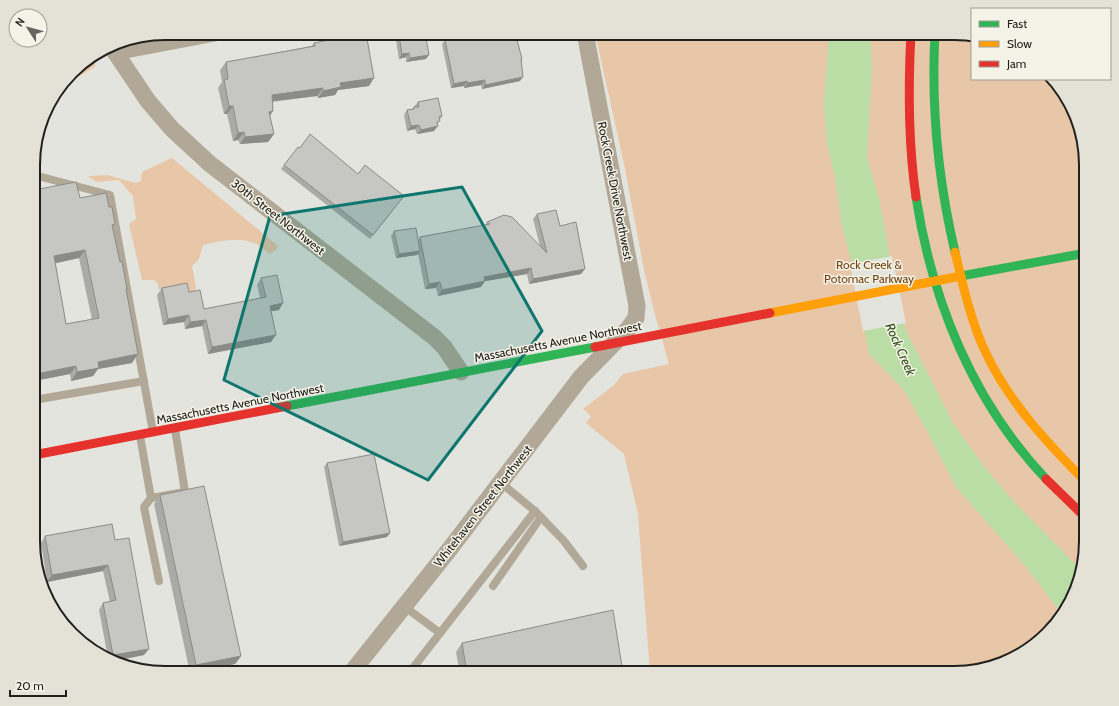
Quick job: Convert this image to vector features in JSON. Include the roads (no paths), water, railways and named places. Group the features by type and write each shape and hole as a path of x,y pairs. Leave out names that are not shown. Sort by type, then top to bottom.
{"main road":[{"path":"911,40 909,113 910,148 915,191 924,241 937,290 950,328 977,385 997,418 1039,473 1079,511"},
{"path":"935,40 933,81 937,153 943,198 967,303 977,332 996,372 1006,388 1024,413 1079,475"},
{"name":"Massachusetts Avenue Northwest","path":"40,454 1079,254"}],"street":[{"path":"124,47 170,40"},
{"name":"Rock Creek Drive Northwest","path":"586,40 637,306 636,318 616,342"},
{"name":"30th Street Northwest","path":"115,51 148,101 185,142 210,164 434,338 444,347 461,372"},
{"name":"Whitehaven Street Northwest","path":"357,666 405,607 581,377 616,342"}],"lane":[{"path":"40,177 110,195 153,433"},
{"path":"40,399 144,381"},
{"path":"159,582 144,506 151,498 185,492 175,428"},
{"path":"140,435 151,498"},
{"path":"501,483 541,517 564,541 583,566"},
{"path":"414,666 534,511"},
{"path":"493,586 541,517"},
{"path":"405,607 440,633"}],"water":[{"name":"Rock Creek","path":"828,40 870,40 872,68 867,157 879,199 902,320 909,337 953,423 986,469 1014,502 1077,566 1066,596 1058,609 1026,567 956,487 904,390 869,354 852,265 841,221 835,177 827,145 824,102"}],"park label":[{"name":"Rock Creek & Potomac Parkway","path":"869,272"}]}
